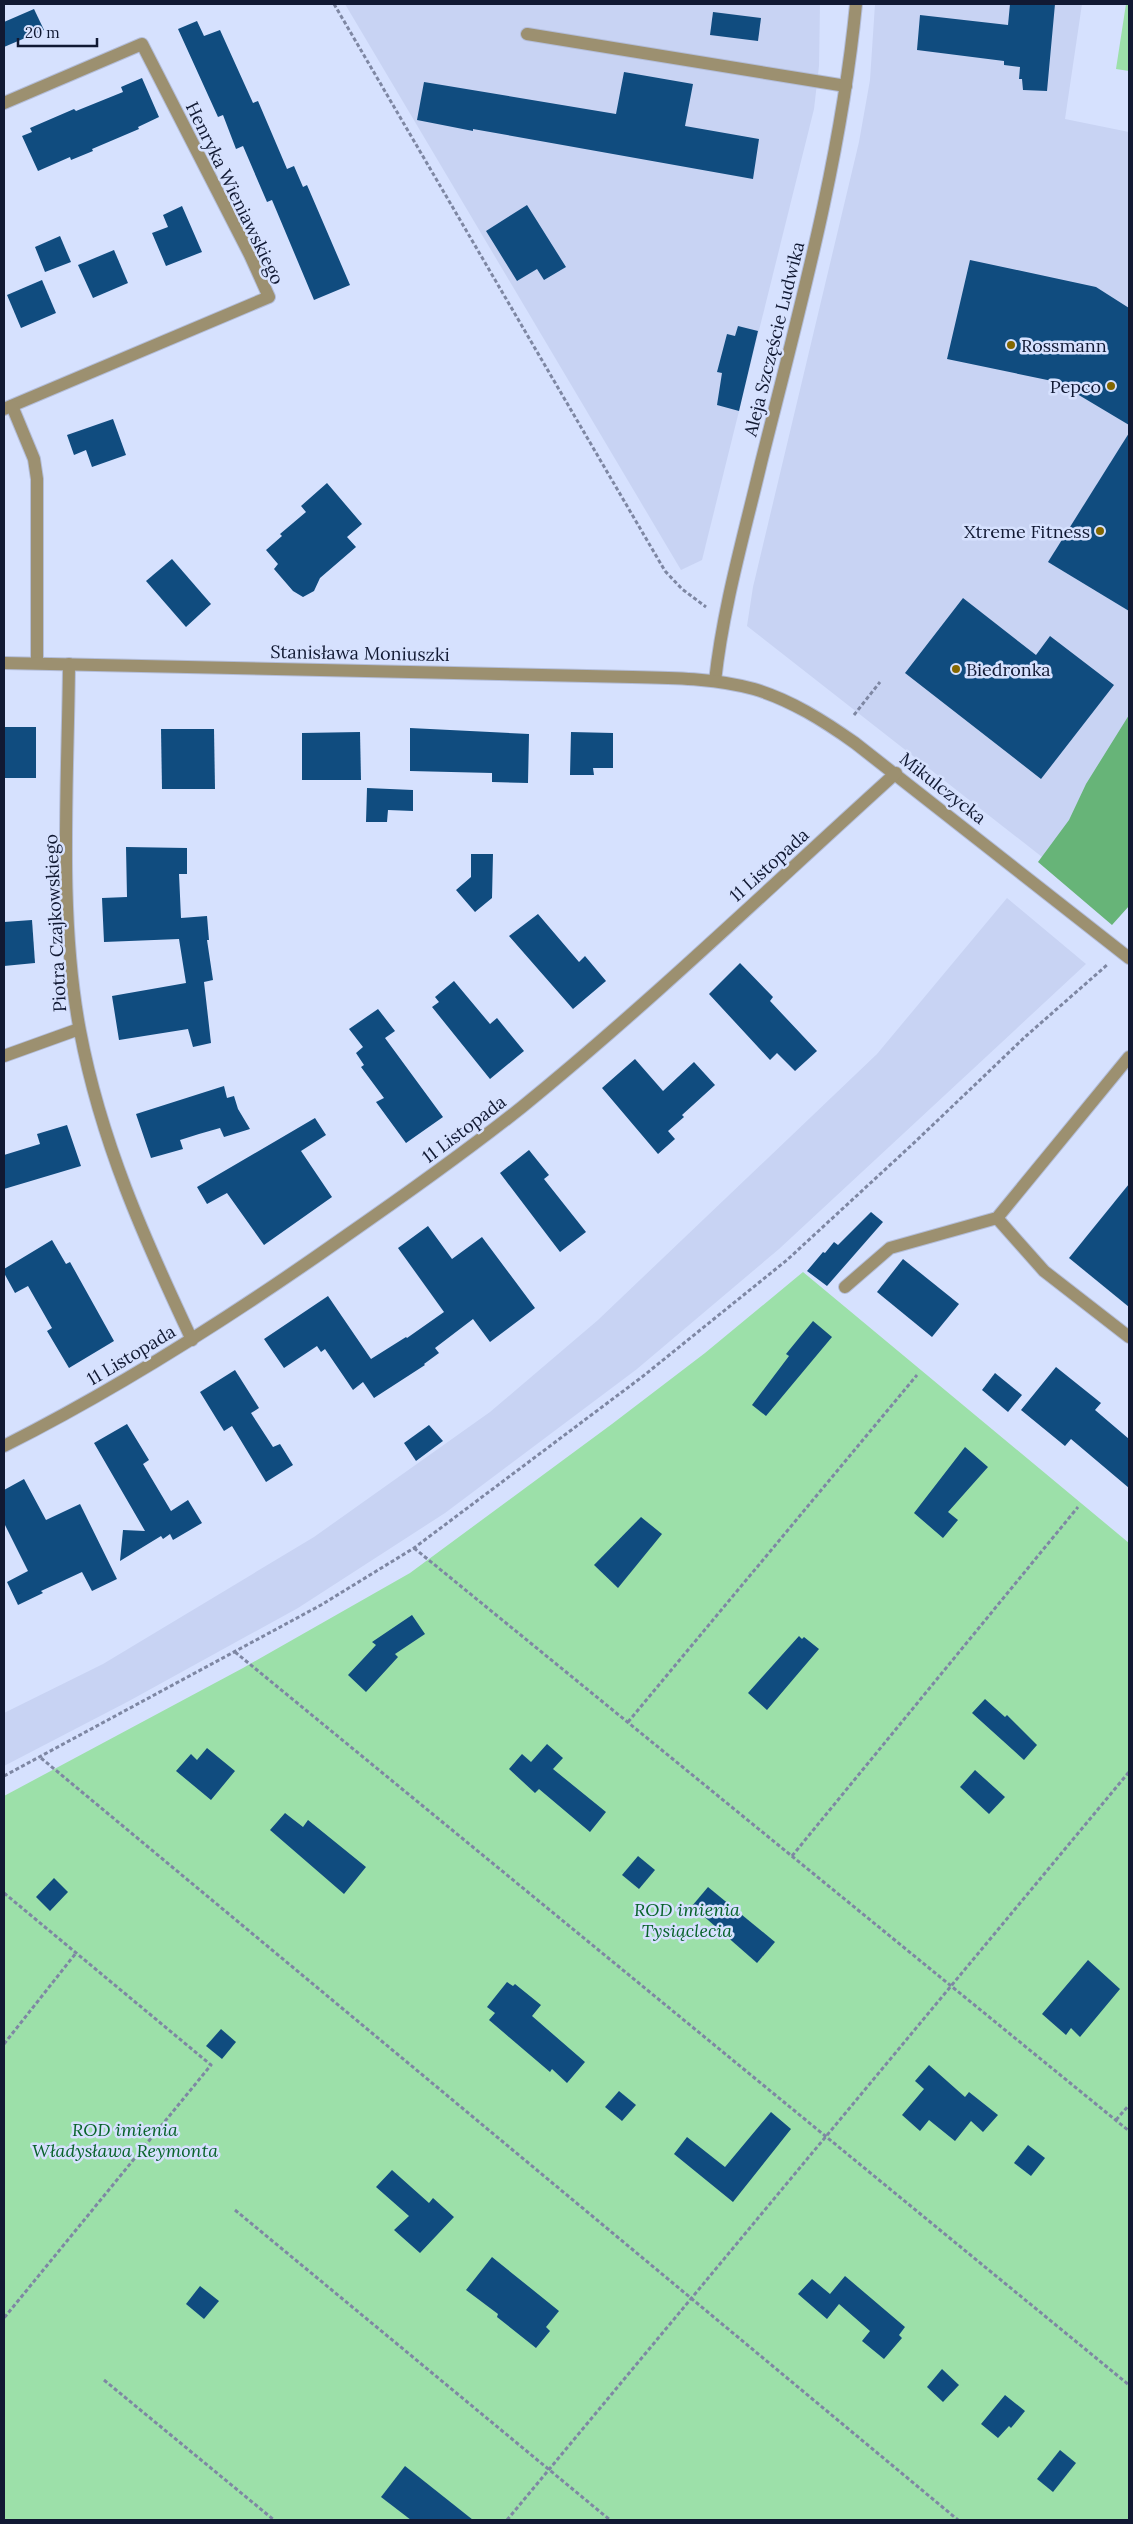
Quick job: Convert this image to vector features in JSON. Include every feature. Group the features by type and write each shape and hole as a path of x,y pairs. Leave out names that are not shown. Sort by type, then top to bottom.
{"street":[{"name":"Aleja Szczęście Ludwika","path":"715,681 718,646 733,580 826,201 846,86 856,4"},
{"path":"528,34 846,86"},
{"name":"Henryka Wieniawskiego","path":"4,103 142,44 250,255 269,297 8,407 34,458 37,479 37,663"},
{"name":"Stanisława Moniuszki","path":"4,663 632,677 715,681"},
{"name":"Piotra Czajkowskiego","path":"70,664 68,904 72,967 80,1029 102,1119 122,1183 142,1235 192,1340"},
{"name":"Mikulczycka","path":"715,681 754,689 786,701 825,722 896,773 1126,955"},
{"name":"11 Listopada","path":"4,1446 110,1389 192,1340 404,1196 522,1107 659,988 896,773"},
{"path":"4,1056 80,1029"},
{"path":"845,1287 890,1248 997,1218 1129,1057"},
{"path":"997,1218 1044,1271 1129,1337"}],"path":[{"path":"334,4 665,571 682,589 711,610"},
{"path":"854,715 880,682"},
{"path":"4,1776 41,1758 235,1652 321,1604 414,1548 642,1377 787,1260 916,1142 1026,1036 1126,955"},
{"path":"628,1722 917,1375"},
{"path":"792,1856 1078,1507"},
{"path":"414,1548 1129,2131"},
{"path":"235,1652 1129,2385"},
{"path":"41,1758 958,2520"},
{"path":"507,2520 1129,1772"},
{"path":"4,1893 211,2065 4,2318"},
{"path":"4,2044 76,1953"},
{"path":"1116,2120 1129,2105"},
{"path":"235,2210 610,2520"},
{"path":"104,2380 274,2520"}],"shaded area":[{"path":"345,4 820,4 819,66 814,109 702,560 681,570"},
{"path":"875,4 1082,4 1065,119 1129,132 1129,760 1051,864 747,626 753,587 859,142 870,80"},
{"path":"1007,898 1086,964 779,1249 637,1369 445,1513 298,1608 129,1701 4,1766 4,1713 103,1664 314,1537 490,1412 598,1320 877,1054"}],"green space":[{"path":"1126,4 1129,4 1129,71 1116,69"},
{"path":"1129,715 1129,906 1112,925 1038,862 1069,820 1086,784"},
{"name":"ROD imienia Tysiąclecia","path":"803,1272 1129,1543 1129,2520 4,2520 4,1796 243,1668 410,1573 705,1353"}],"building":[{"path":"1010,4 1055,4 1047,91 1023,90 1022,79 1019,79 1020,67 1004,65 1004,61 917,50 920,15 1008,25"},
{"path":"34,9 44,30 4,47 4,22"},
{"path":"713,12 761,18 758,41 710,35"},
{"path":"197,21 204,36 220,30 253,103 258,101 287,169 294,166 303,187 307,185 350,285 314,300 272,200 267,202 243,146 236,149 223,115 218,117 178,29"},
{"path":"624,72 693,84 685,126 759,139 753,179 417,120 424,82 616,114"},
{"path":"142,78 159,117 138,127 139,129 92,149 93,151 71,160 70,157 38,171 22,136 32,132 30,128 74,109 76,111 123,92 121,87"},
{"path":"527,205 566,267 544,280 537,269 517,281 486,231"},
{"path":"182,206 202,252 166,266 152,233 168,227 163,215"},
{"path":"60,236 71,262 45,272 35,247"},
{"path":"114,250 128,283 93,298 78,265"},
{"path":"970,260 1096,287 1129,308 1129,425 1057,382 947,359"},
{"path":"42,280 56,313 21,328 7,295"},
{"path":"738,326 758,331 739,411 717,405 722,373 717,372 727,334 735,336"},
{"path":"113,419 126,455 92,467 86,450 74,455 67,435"},
{"path":"1129,433 1129,611 1048,562"},
{"path":"327,483 362,524 347,537 356,547 320,578 314,591 303,597 293,591 274,569 278,564 266,550 282,536 280,534 306,512 301,506"},
{"path":"172,559 211,604 186,627 146,581"},
{"path":"963,598 1036,655 1050,636 1114,685 1041,779 905,673"},
{"path":"4,727 36,727 36,778 4,778"},
{"path":"410,728 529,734 528,783 492,782 492,773 410,771"},
{"path":"161,729 214,729 215,789 162,789"},
{"path":"360,732 361,780 302,780 302,733"},
{"path":"571,732 613,733 613,768 593,768 594,775 570,775"},
{"path":"367,788 413,790 413,811 388,810 387,822 366,822"},
{"path":"126,847 187,848 187,874 179,874 181,918 207,916 209,940 207,940 213,980 204,982 211,1043 193,1047 188,1029 119,1040 112,996 186,983 179,939 104,942 102,898 127,897"},
{"path":"471,854 493,854 492,898 475,912 456,890 471,877"},
{"path":"538,914 579,962 585,956 606,981 573,1009 509,936"},
{"path":"32,920 35,963 4,966 4,922"},
{"path":"740,963 773,997 770,1001 817,1051 795,1071 777,1053 770,1060 709,994"},
{"path":"454,981 490,1024 497,1018 524,1051 490,1079 432,1007 439,1002 435,997"},
{"path":"378,1009 395,1031 385,1038 443,1117 406,1143 376,1102 384,1098 361,1067 364,1065 356,1053 363,1047 349,1029"},
{"path":"635,1059 663,1091 694,1062 715,1085 682,1115 684,1117 668,1131 675,1139 658,1154 602,1088"},
{"path":"224,1086 227,1098 234,1096 238,1109 250,1129 224,1137 220,1128 199,1134 180,1140 183,1149 151,1158 136,1114"},
{"path":"315,1118 326,1135 301,1151 332,1197 264,1245 227,1193 207,1204 197,1187"},
{"path":"67,1125 81,1166 4,1189 4,1155 40,1144 37,1134"},
{"path":"529,1150 549,1175 544,1179 586,1232 560,1252 500,1173"},
{"path":"1129,1184 1129,1307 1069,1258"},
{"path":"871,1212 883,1222 827,1286 807,1271 823,1252 825,1253 834,1242 838,1245"},
{"path":"428,1226 452,1259 482,1237 535,1308 490,1342 473,1319 435,1348 439,1353 425,1365 374,1398 363,1382 353,1390 325,1349 321,1352 317,1346 284,1368 264,1339 328,1296 371,1359 407,1338 444,1312 398,1248"},
{"path":"52,1240 66,1264 70,1262 114,1341 69,1368 47,1331 52,1328 28,1286 15,1293 4,1273 4,1269"},
{"path":"903,1259 959,1304 932,1337 877,1292"},
{"path":"813,1321 832,1337 766,1416 752,1405 789,1356 786,1354"},
{"path":"1056,1367 1101,1403 1095,1410 1129,1439 1129,1488 1071,1439 1065,1446 1021,1410"},
{"path":"235,1370 259,1408 251,1413 273,1447 280,1444 293,1465 266,1482 232,1426 224,1431 200,1392"},
{"path":"995,1373 1022,1395 1008,1412 982,1390"},
{"path":"127,1424 149,1460 143,1464 171,1511 188,1500 202,1523 173,1540 170,1534 163,1539 161,1536 120,1561 123,1530 145,1531 94,1443"},
{"path":"429,1425 443,1441 416,1461 404,1443"},
{"path":"965,1447 988,1467 948,1512 958,1520 943,1538 914,1513"},
{"path":"24,1479 46,1520 80,1504 117,1579 92,1591 82,1572 41,1591 43,1593 18,1605 7,1582 28,1571 4,1523 4,1490"},
{"path":"641,1517 662,1534 618,1588 594,1565"},
{"path":"412,1615 425,1634 395,1654 398,1657 366,1692 348,1675 376,1645 372,1642"},
{"path":"799,1636 802,1639 804,1637 819,1649 767,1710 748,1693"},
{"path":"985,1699 1005,1717 1007,1715 1037,1745 1024,1760 972,1713"},
{"path":"547,1744 563,1758 553,1769 606,1812 590,1832 539,1789 535,1793 509,1769 522,1754 531,1762"},
{"path":"207,1748 235,1771 211,1800 176,1771 191,1754 197,1760"},
{"path":"975,1770 1005,1797 989,1814 960,1787"},
{"path":"285,1813 303,1827 308,1820 366,1867 344,1894 270,1830"},
{"path":"638,1856 655,1870 639,1889 622,1875"},
{"path":"54,1878 68,1892 50,1911 36,1897"},
{"path":"708,1887 775,1942 757,1963 692,1906"},
{"path":"1088,1960 1120,1989 1080,2037 1071,2028 1066,2035 1042,2014"},
{"path":"507,1982 513,1986 515,1984 541,2005 532,2016 585,2062 567,2083 552,2069 550,2072 489,2020 495,2013 487,2007"},
{"path":"221,2029 236,2042 222,2059 206,2046"},
{"path":"929,2065 965,2097 969,2092 998,2115 983,2132 971,2121 955,2141 929,2120 920,2131 902,2115 924,2089 915,2081"},
{"path":"619,2091 636,2105 622,2121 605,2107"},
{"path":"771,2112 791,2129 733,2202 674,2154 687,2137 725,2167"},
{"path":"1028,2145 1045,2158 1031,2176 1014,2163"},
{"path":"392,2170 429,2203 433,2198 454,2217 420,2253 394,2230 409,2216 376,2187"},
{"path":"492,2257 559,2311 546,2327 550,2331 536,2348 497,2317 498,2314 466,2290"},
{"path":"845,2276 905,2327 899,2335 902,2338 884,2359 862,2341 870,2331 839,2304 827,2319 798,2294 812,2279 830,2294"},
{"path":"200,2286 219,2301 204,2319 186,2304"},
{"path":"942,2369 959,2385 943,2402 927,2387"},
{"path":"1005,2395 1025,2411 1011,2428 1009,2426 998,2438 981,2424"},
{"path":"1060,2450 1076,2463 1053,2492 1037,2479"},
{"path":"405,2466 473,2520 411,2520 381,2497"}],"place":[{"name":"Rossmann","path":"1011,345"},
{"name":"Pepco","path":"1111,386"},
{"name":"Xtreme Fitness","path":"1100,531"},
{"name":"Biedronka","path":"956,669"}],"park label":[{"name":"ROD imienia Władysława Reymonta","path":"125,2139"}]}
